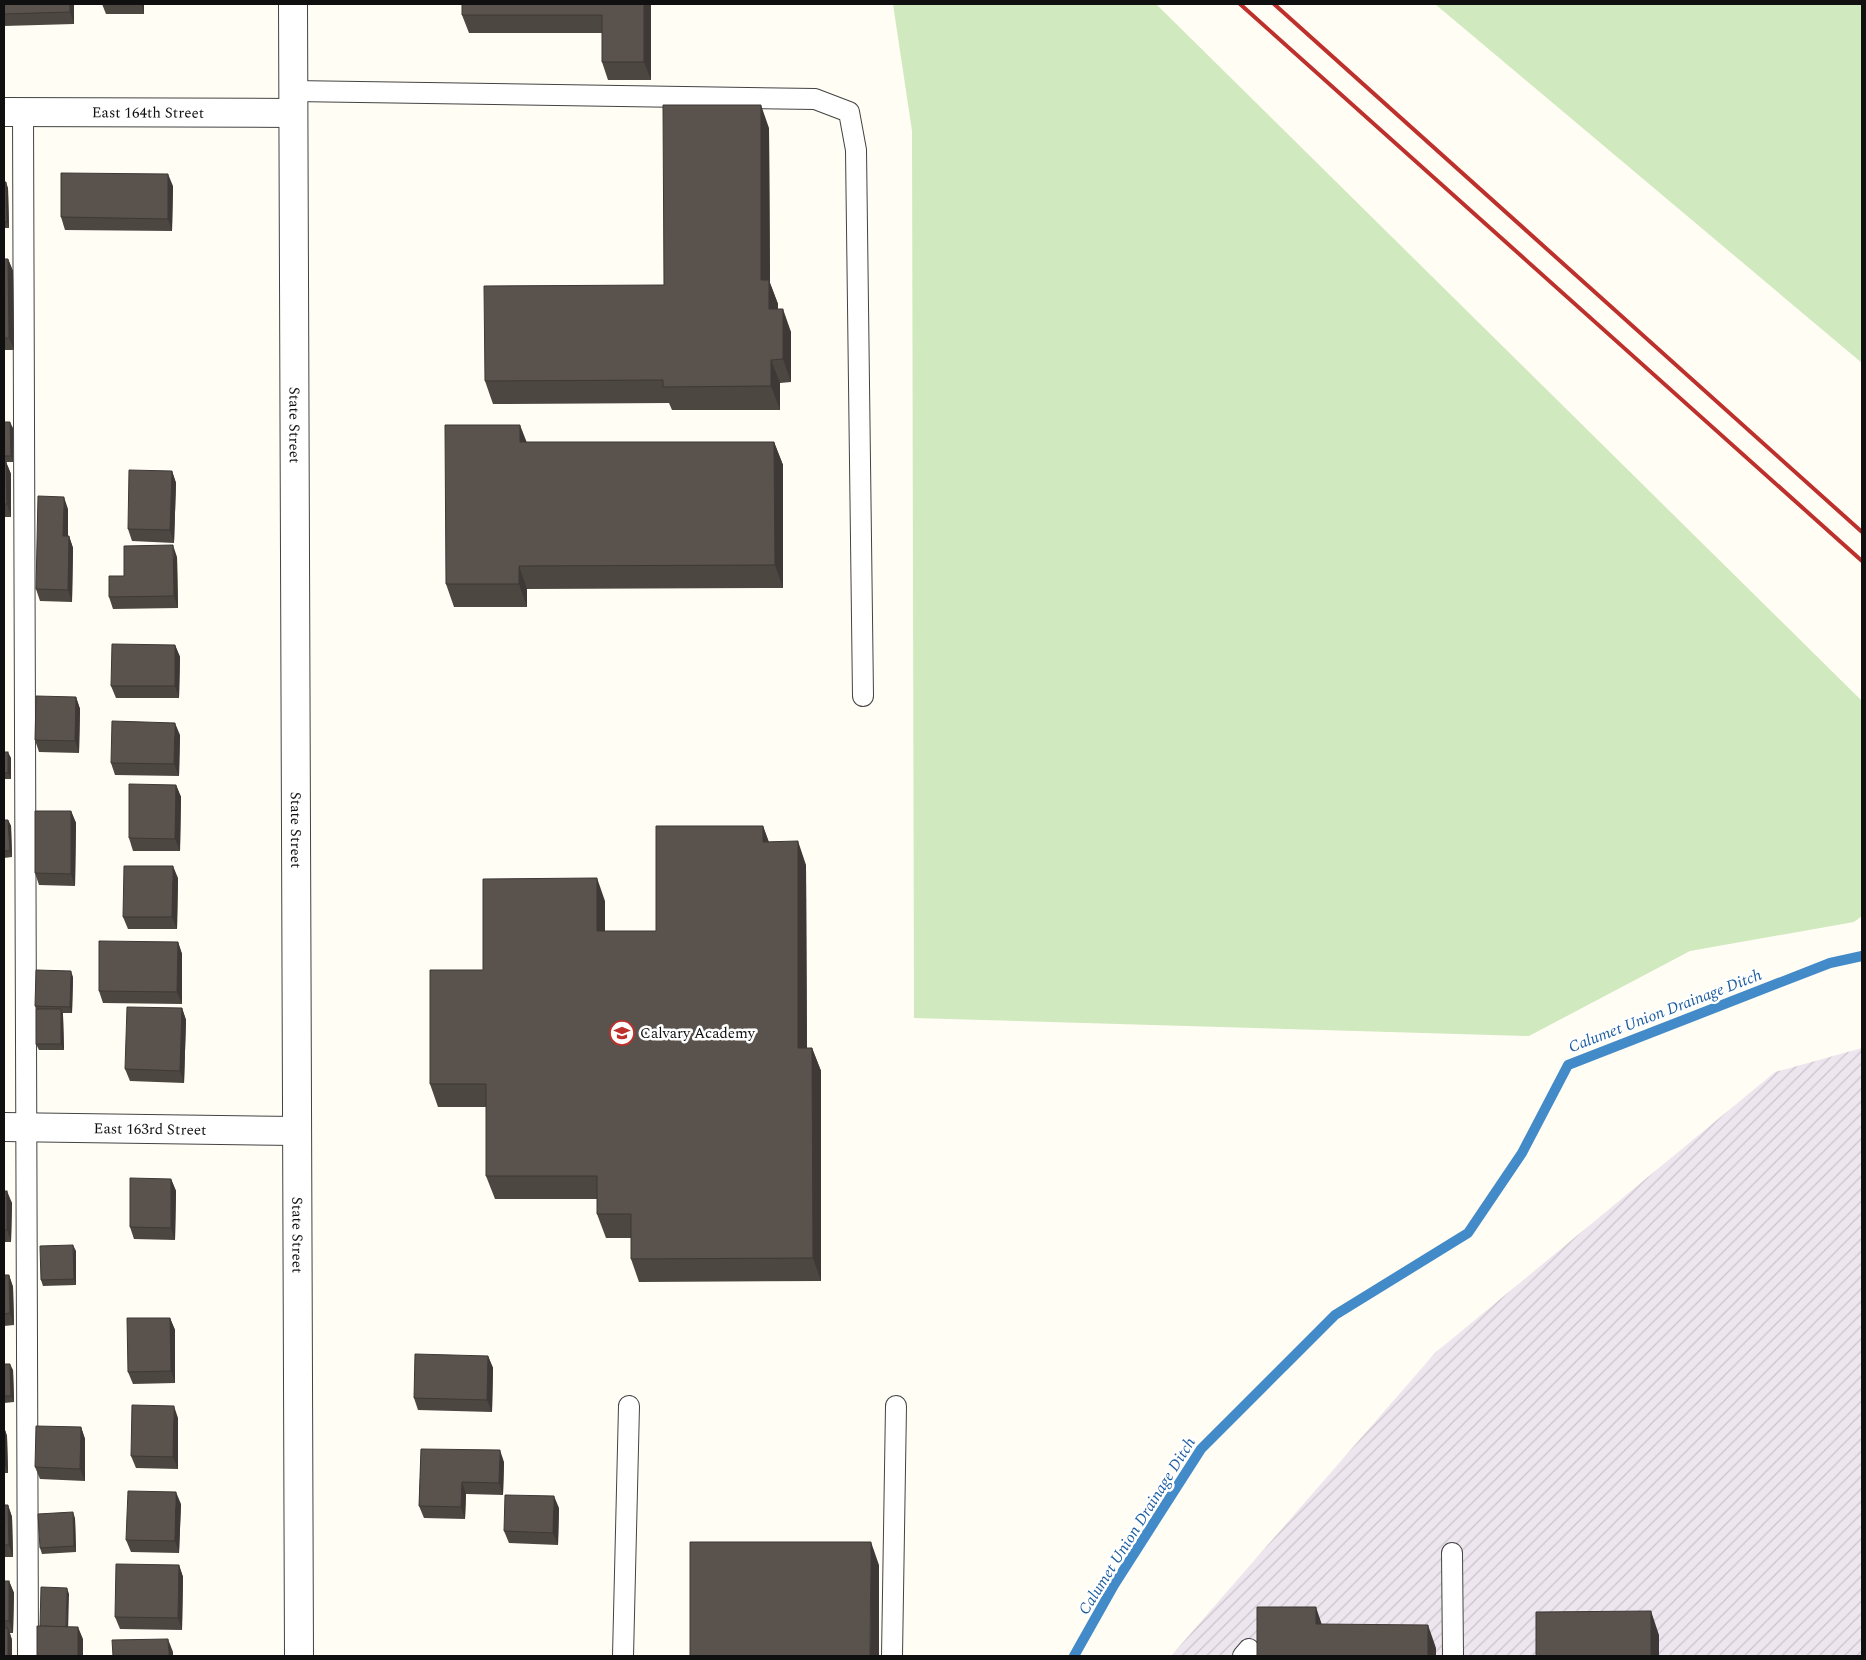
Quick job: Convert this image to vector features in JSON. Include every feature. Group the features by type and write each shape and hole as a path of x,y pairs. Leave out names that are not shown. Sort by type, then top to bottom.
{"street":[{"name":"State Street","path":"293,4 299,1656"},
{"name":"East 164th Street","path":"13,112 293,102"},
{"name":"East 163rd Street","path":"15,1127 296,1131"}],"lane":[{"path":"293,102 815,99 849,112 856,150 863,696"},
{"path":"13,112 15,1127 28,1656"},
{"path":"623,1656 629,1406"},
{"path":"892,1656 896,1406"},
{"path":"1452,1553 1453,1656"}],"shaded area":[{"path":"1862,1048 1862,1656 1171,1656 1435,1353 1775,1072"}],"green space":[{"path":"893,4 1156,4 1862,701 1862,916 1854,922 1690,951 1529,1036 914,1018 912,131"},
{"path":"1435,4 1862,4 1862,363"}],"building":[{"path":"4,4 70,4 70,12 4,14"},
{"path":"462,4 644,4 644,62 602,62 602,15 462,15"},
{"path":"663,105 761,105 761,280 769,280 769,309 783,309 783,359 771,360 771,386 663,387 663,380 485,381 484,286 664,285"},
{"path":"61,173 168,174 168,219 61,217"},
{"path":"4,182 6,182 7,222 4,222"},
{"path":"4,259 8,259 9,338 4,338"},
{"path":"4,422 10,422 11,456 4,456"},
{"path":"445,425 520,425 520,442 774,442 775,565 519,566 519,584 446,584"},
{"path":"4,462 6,462 7,504 4,504"},
{"path":"129,470 172,471 170,530 128,529"},
{"path":"38,496 64,497 63,536 69,536 68,590 36,589"},
{"path":"173,545 174,596 109,597 109,576 124,576 124,546"},
{"path":"112,644 175,645 175,686 111,686"},
{"path":"36,696 76,697 75,741 35,740"},
{"path":"112,721 175,723 174,764 111,763"},
{"path":"4,752 8,752 8,773 4,773"},
{"path":"129,784 176,785 175,839 129,838"},
{"path":"35,811 71,811 71,874 35,873"},
{"path":"4,820 8,820 10,851 4,851"},
{"name":"Calvary Academy","path":"656,826 763,826 763,842 798,841 798,1048 812,1048 813,1258 631,1259 631,1214 597,1214 597,1176 486,1176 486,1084 430,1084 430,970 483,970 483,879 597,878 597,931 656,931"},
{"path":"124,866 173,866 172,917 123,917"},
{"path":"99,941 178,942 177,992 99,991"},
{"path":"36,970 71,971 70,1007 35,1006"},
{"path":"127,1007 182,1008 180,1071 125,1069"},
{"path":"36,1009 61,1009 61,1044 36,1044"},
{"path":"130,1178 171,1179 171,1228 130,1227"},
{"path":"4,1191 7,1191 7,1230 4,1230"},
{"path":"73,1245 74,1279 41,1280 40,1246"},
{"path":"4,1275 9,1275 10,1313 4,1314"},
{"path":"127,1318 170,1318 171,1371 128,1372"},
{"path":"415,1354 488,1356 487,1400 414,1398"},
{"path":"4,1364 10,1364 11,1396 4,1396"},
{"path":"132,1405 174,1406 173,1457 131,1456"},
{"path":"36,1426 81,1427 80,1469 35,1467"},
{"path":"421,1449 500,1450 499,1483 462,1482 461,1507 419,1506"},
{"path":"128,1491 176,1492 175,1541 126,1540"},
{"path":"505,1495 554,1496 553,1533 504,1531"},
{"path":"4,1505 8,1505 9,1545 4,1545"},
{"path":"73,1512 74,1546 40,1548 38,1514"},
{"path":"690,1542 871,1542 870,1656 690,1656"},
{"path":"116,1564 179,1565 178,1618 115,1617"},
{"path":"4,1581 9,1581 9,1621 4,1621"},
{"path":"41,1587 67,1588 66,1627 40,1626"},
{"path":"1257,1607 1316,1607 1316,1624 1428,1625 1428,1656 1257,1656"},
{"path":"1651,1611 1651,1656 1536,1656 1536,1612"},
{"path":"37,1626 78,1627 78,1656 37,1656"},
{"path":"4,1628 8,1628 8,1656 4,1656"},
{"path":"168,1639 169,1656 113,1656 112,1640"}],"waterway":[{"name":"Calumet Union Drainage Ditch","path":"1074,1656 1114,1585 1201,1449 1335,1315 1468,1233 1522,1153 1568,1065 1830,963 1862,956"}],"railway":[{"path":"1240,4 1862,561"},
{"path":"1274,4 1862,532"}],"place":[{"name":"Calvary Academy","path":"622,1033"}]}
